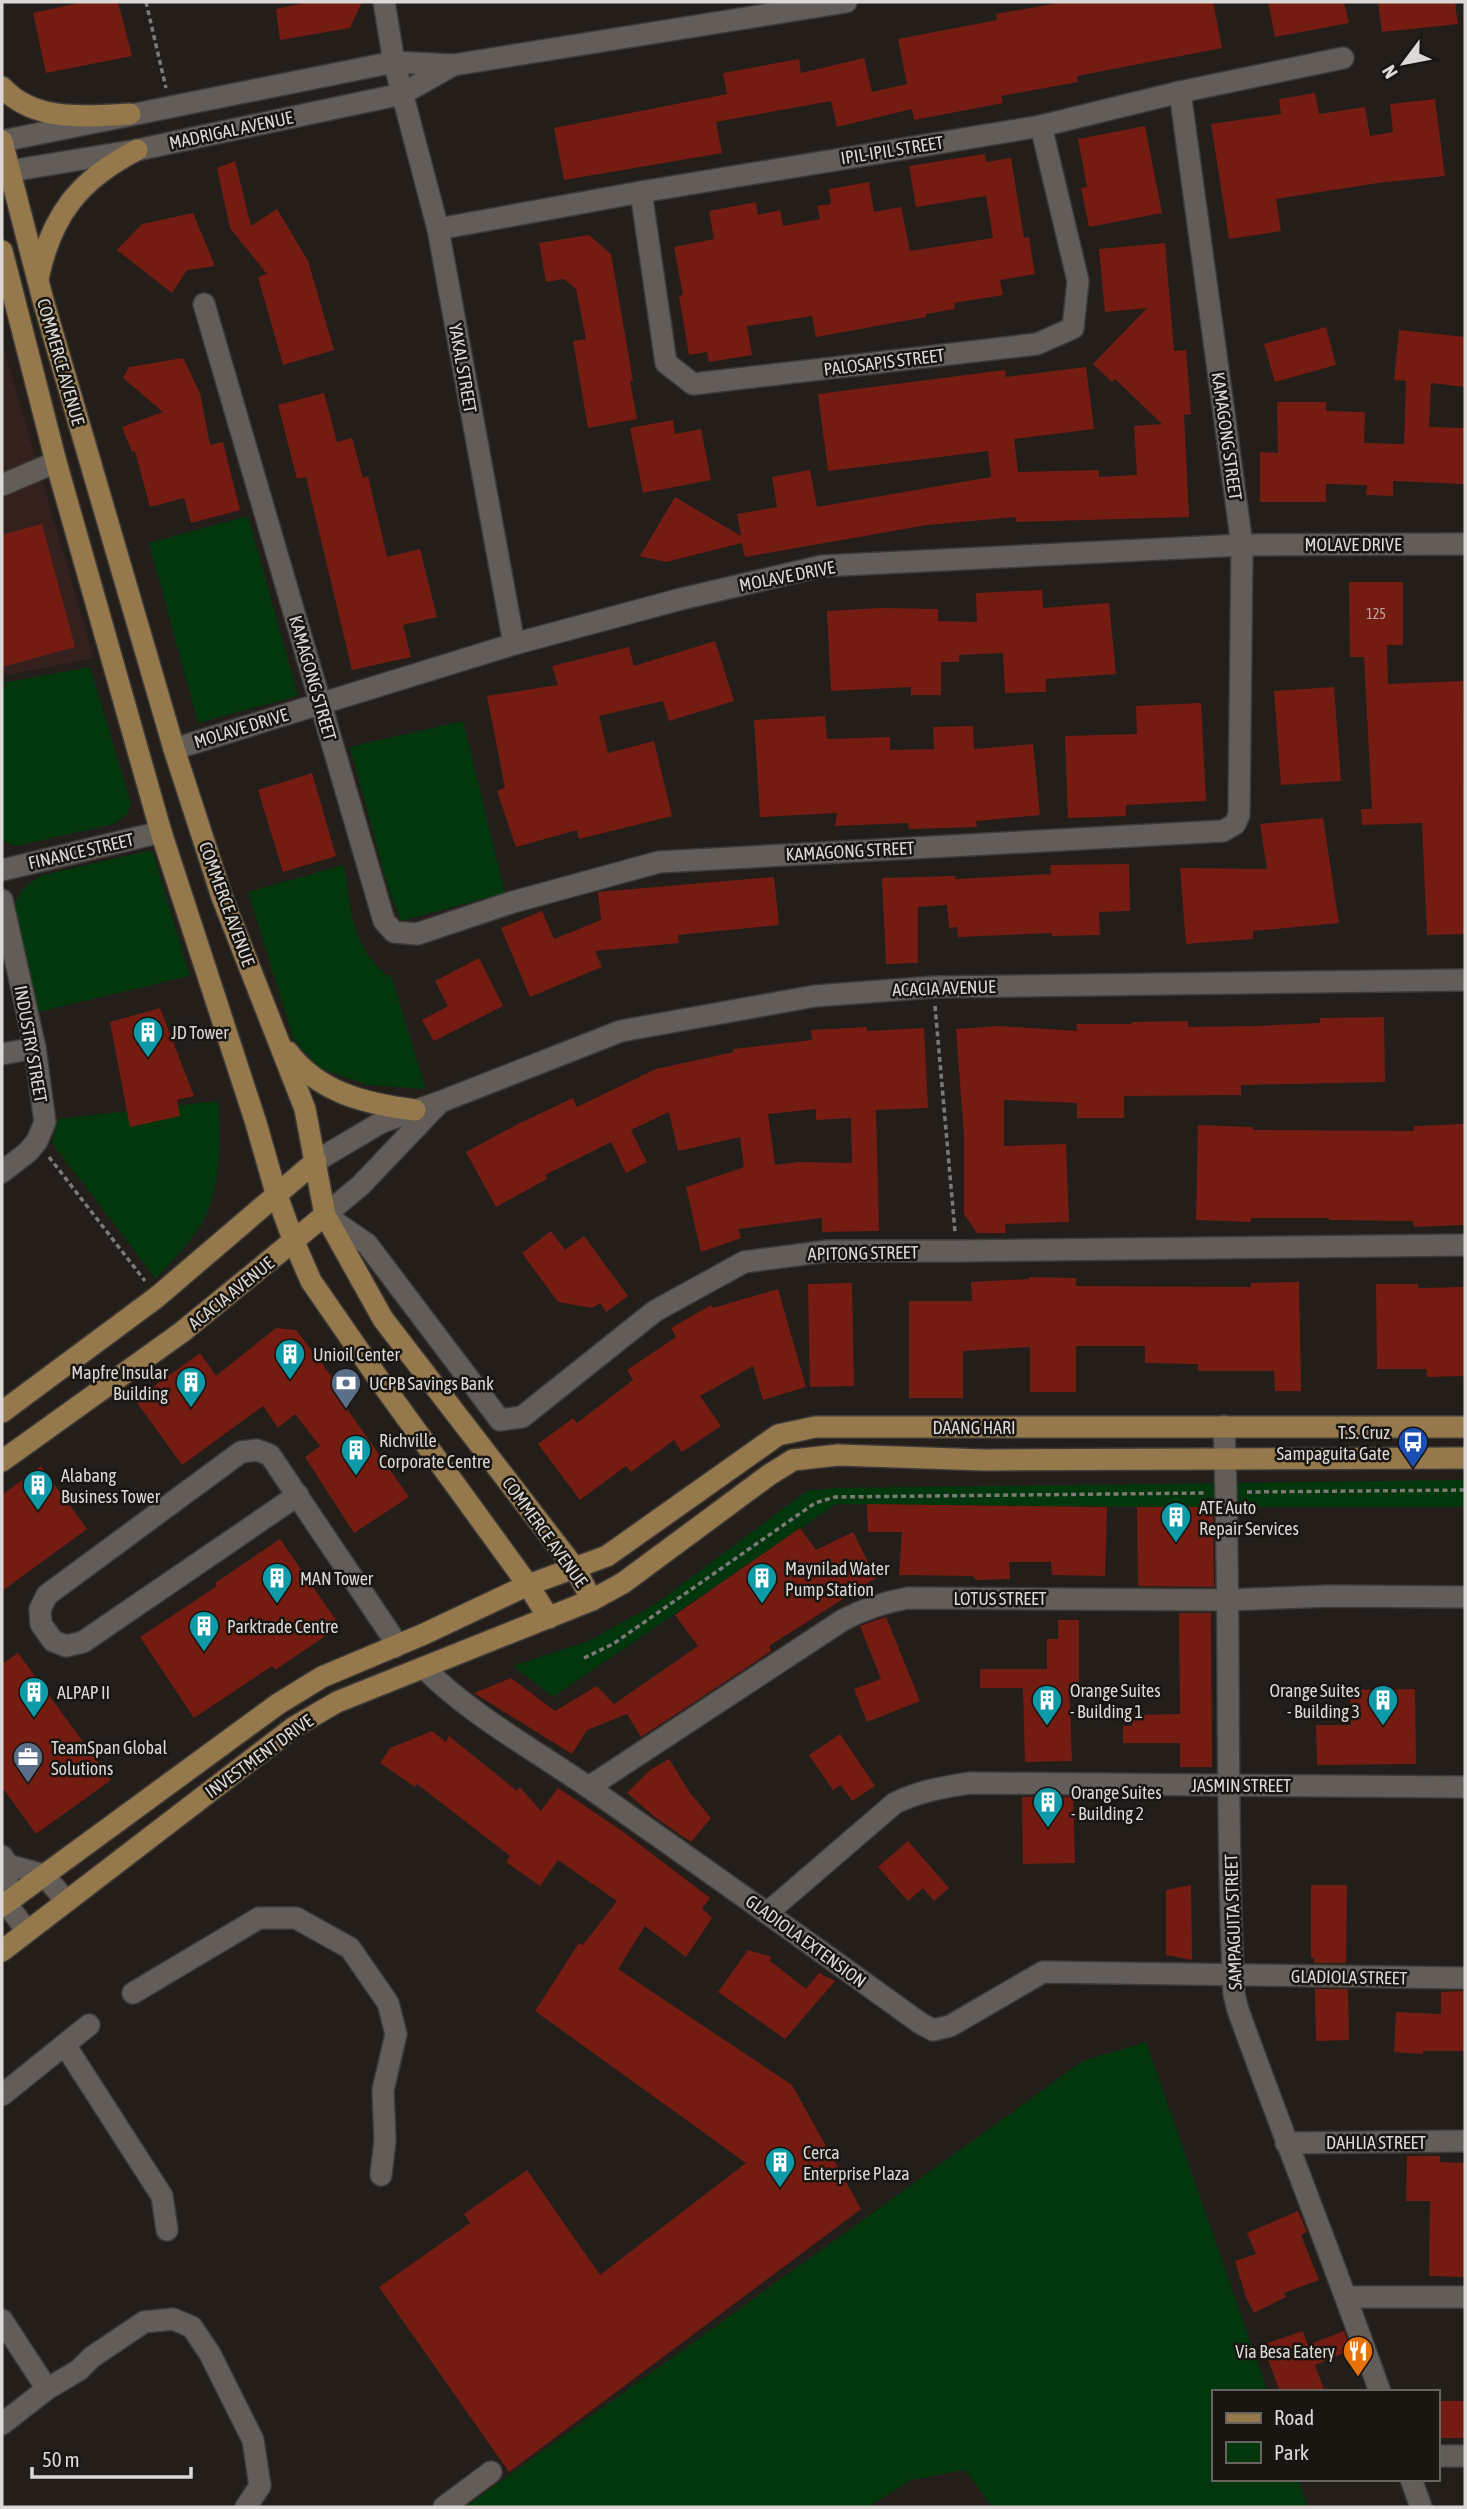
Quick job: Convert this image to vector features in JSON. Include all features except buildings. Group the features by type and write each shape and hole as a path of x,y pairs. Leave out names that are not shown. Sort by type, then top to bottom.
{"main road":[{"path":"2,87 26,104 50,113 75,117 130,114"},
{"name":"COMMERCE AVENUE","path":"2,141 6,172 174,749 222,897 305,1109 325,1215 383,1319 574,1567 592,1600"},
{"path":"38,281 53,229 68,204 87,181 111,163 137,150"},
{"name":"COMMERCE AVENUE","path":"2,251 56,462 161,832 256,1123 276,1193 294,1241 319,1293 528,1584 549,1618"},
{"path":"277,1037 297,1063 314,1078 337,1091 377,1105 415,1110"},
{"name":"ACACIA AVENUE","path":"2,1412 157,1297 316,1161"},
{"name":"ACACIA AVENUE","path":"2,1461 182,1332 325,1215"},
{"name":"DAANG HARI","path":"528,1584 607,1556 778,1435 815,1427 1465,1427"},
{"name":"DAANG HARI","path":"549,1618 592,1600 623,1583 793,1460 838,1455 985,1460 1465,1458"},
{"name":"INVESTMENT DRIVE","path":"4,1904 278,1704 322,1677 395,1647 528,1584"},
{"name":"INVESTMENT DRIVE","path":"2,1951 294,1727 337,1702 549,1618"}],"street":[{"name":"YAKAL STREET","path":"384,2 394,62 438,229 514,644"},
{"name":"MADRIGAL AVENUE","path":"2,141 394,62 453,65 846,2"},
{"name":"IPIL-IPIL STREET","path":"438,229 641,192 1041,126 1180,92 1343,58"},
{"name":"MADRIGAL AVENUE","path":"6,172 137,150 402,94 453,65"},
{"name":"KAMAGONG STREET","path":"204,304 384,921 394,932 417,934 513,902 659,862 1223,831 1234,824 1239,815 1242,545 1180,92"},
{"name":"PALOSAPIS STREET","path":"641,192 666,363 693,384 1037,344 1073,328 1078,281 1041,126"},
{"path":"2,485 56,462"},
{"name":"MOLAVE DRIVE","path":"174,749 514,644 681,599 822,566 1242,545 1465,544"},
{"name":"FINANCE STREET","path":"2,870 161,832"},
{"name":"INDUSTRY STREET","path":"2,900 35,1048 45,1122 37,1142"},
{"name":"ACACIA AVENUE","path":"316,1161 349,1139 382,1122 621,1031 815,996 934,986 1465,980"},
{"path":"2,1054 35,1048"},
{"name":"ACACIA AVENUE","path":"325,1215 360,1185 440,1102"},
{"path":"2,1172 37,1142"},
{"name":"APITONG STREET","path":"325,1215 367,1244 500,1420 522,1417 655,1311 744,1262 828,1251 1465,1245"},
{"name":"SAMPAGUITA STREET","path":"1224,1426 1228,1784 1234,1976 1238,2010 1379,2390"},
{"path":"298,1495 83,1642 66,1646 53,1641 41,1624 40,1609 47,1595 241,1452 257,1450 270,1455 298,1495 391,1635 395,1647"},
{"name":"LOTUS STREET","path":"589,1787 843,1620 889,1601 908,1598 1228,1600 1329,1596 1465,1597"},
{"name":"GLADIOLA EXTENSION","path":"424,1668 477,1711 933,2030 950,2026 1043,1972 1234,1976"},
{"name":"JASMIN STREET","path":"767,1913 895,1803 916,1793 970,1783 1465,1787"},
{"path":"27,1931 4,1904 5,1861 44,1875 66,1901"},
{"path":"133,1993 259,1918 296,1918 349,1948 388,2003 396,2034 383,2090 385,2140 382,2175"},
{"name":"GLADIOLA STREET","path":"1234,1976 1465,1978"},
{"path":"2,2095 89,2025"},
{"path":"65,2045 162,2196 167,2230"},
{"name":"DAHLIA STREET","path":"1286,2143 1465,2141"},
{"path":"1346,2297 1465,2297"},
{"path":"2,2424 47,2389 79,2370 92,2357 144,2322 173,2319 192,2327 210,2354 253,2441 260,2486 246,2507"},
{"path":"2,2320 47,2389"},
{"path":"1439,2456 1465,2456"},
{"path":"444,2507 491,2472"},
{"path":"1412,2481 1421,2507"}],"path":[{"path":"146,2 171,106"},
{"path":"934,986 957,1251"},
{"path":"37,1142 157,1297"},
{"path":"584,1658 613,1644 815,1503 835,1497 1465,1490"}],"shaded area":[{"path":"2,343 94,658 2,676"}],"green space":[{"path":"248,516 298,696 198,723 149,543"},
{"path":"90,667 131,803 127,814 114,824 17,846 3,842 2,683"},
{"path":"463,721 505,893 401,921 387,884 350,747"},
{"path":"152,850 190,976 38,1012 12,914 22,891 43,875"},
{"path":"344,865 354,924 365,950 386,975 391,975 426,1089 368,1085 318,1068 293,1038 248,892"},
{"path":"218,1101 217,1177 210,1206 182,1250 156,1279 52,1143 58,1119"},
{"path":"1465,1480 1465,1507 836,1504 553,1697 513,1666 589,1641 654,1605 807,1491 834,1488"},
{"path":"1146,2042 1267,2390 1212,2390 1212,2481 1299,2481 1308,2507 992,2507 965,2470 911,2480 868,2507 465,2507 1083,2061"}],"place":[{"name":"JD Tower","path":"148,1059"},
{"name":"Unioil Center","path":"290,1381"},
{"name":"Mapfre Insular Building","path":"191,1409"},
{"name":"UCPB Savings Bank","path":"346,1410"},
{"name":"T.S. Cruz Sampaguita Gate","path":"1413,1469"},
{"name":"Richville Corporate Centre","path":"356,1477"},
{"name":"Alabang Business Tower","path":"38,1512"},
{"name":"ATE Auto Repair Services","path":"1176,1544"},
{"name":"MAN Tower","path":"277,1605"},
{"name":"Maynilad Water Pump Station","path":"762,1605"},
{"name":"Parktrade Centre","path":"204,1653"},
{"name":"ALPAP II","path":"34,1719"},
{"name":"Orange Suites - Building 1","path":"1047,1727"},
{"name":"Orange Suites - Building 3","path":"1383,1727"},
{"name":"TeamSpan Global Solutions","path":"28,1784"},
{"name":"Orange Suites - Building 2","path":"1048,1829"},
{"name":"Cerca Enterprise Plaza","path":"780,2189"},
{"name":"Via Besa Eatery","path":"1358,2378"}]}
